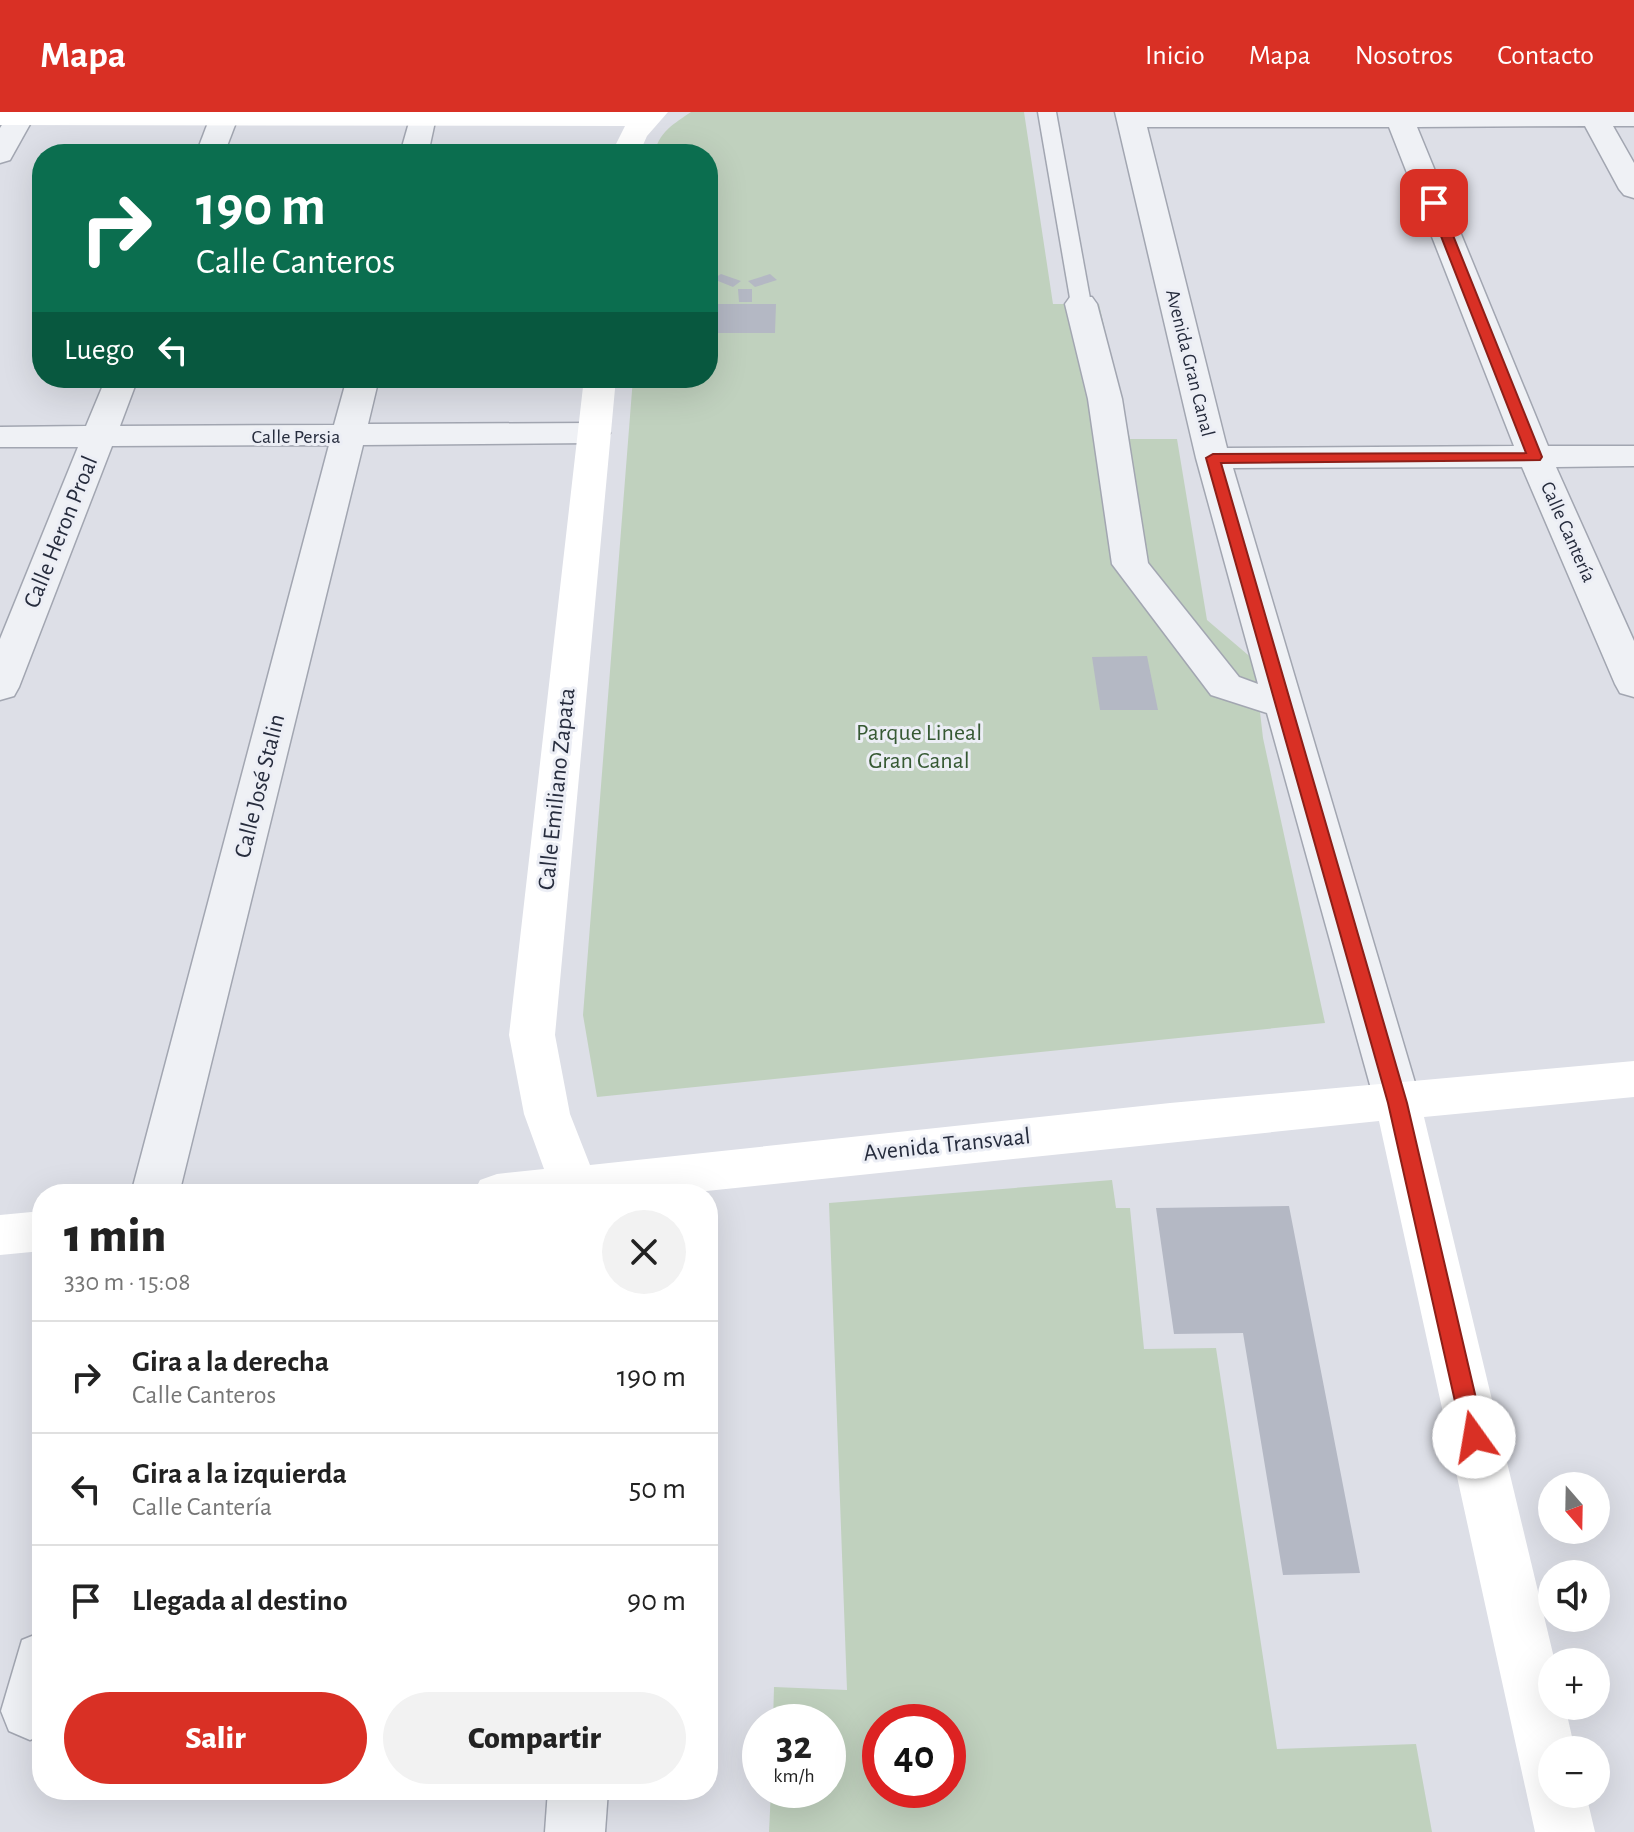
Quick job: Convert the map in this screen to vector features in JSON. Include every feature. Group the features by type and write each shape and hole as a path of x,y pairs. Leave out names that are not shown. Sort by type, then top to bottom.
{"street":[{"path":"214,144 226,114"},
{"path":"0,154 10,117 650,115"},
{"path":"629,144 634,133 650,115"},
{"name":"Calle Cantería","path":"1398,115 1535,457 1634,684"},
{"path":"1593,115 1634,189"},
{"path":"1130,116 1593,115 1634,118"},
{"name":"Avenida Gran Canal","path":"1130,116 1213,458 1398,1103 1543,1736"},
{"path":"416,144 422,117"},
{"path":"1081,304 1105,399 1130,564 1225,686 1283,705"},
{"name":"Calle Heron Proal","path":"0,687 118,388"},
{"name":"Calle José Stalin","path":"158,1184 361,388"},
{"name":"Calle Emiliano Zapata","path":"573,1184 547,1114 532,1035 599,388"},
{"name":"Calle Persia","path":"0,437 593,433"},
{"path":"1213,458 1634,456"},
{"name":"Avenida Transvaal","path":"625,1184 777,1162 1634,1079"},
{"path":"0,1235 32,1232"},
{"path":"575,1832 577,1800"},
{"path":"1559,1808 1565,1832"}],"lane":[{"path":"1047,112 1081,304"}],"green space":[{"name":"Parque Lineal Gran Canal","path":"691,112 1024,112 1053,304 1099,304 1130,439 1177,439 1207,620 1254,660 1263,738 1325,1023 597,1097 583,1015 632,388 718,388 718,144 657,144 673,125"},
{"path":"1112,1180 1116,1208 1130,1208 1144,1349 1216,1348 1277,1749 1416,1744 1432,1832 769,1832 770,1808 846,1808 846,1704 774,1704 774,1687 847,1690 829,1203"}],"building":[{"path":"721,274 741,281 733,287 718,281"},
{"path":"770,274 777,280 755,287 748,281"},
{"path":"738,289 752,289 752,302 739,302"},
{"path":"718,304 776,304 775,333 718,333"},
{"path":"1147,656 1158,710 1100,710 1092,657"},
{"path":"1289,1206 1360,1573 1283,1575 1243,1333 1174,1334 1156,1208"}],"route":[{"path":"1434,203 1535,457 1213,458 1398,1103 1474,1437"}]}
